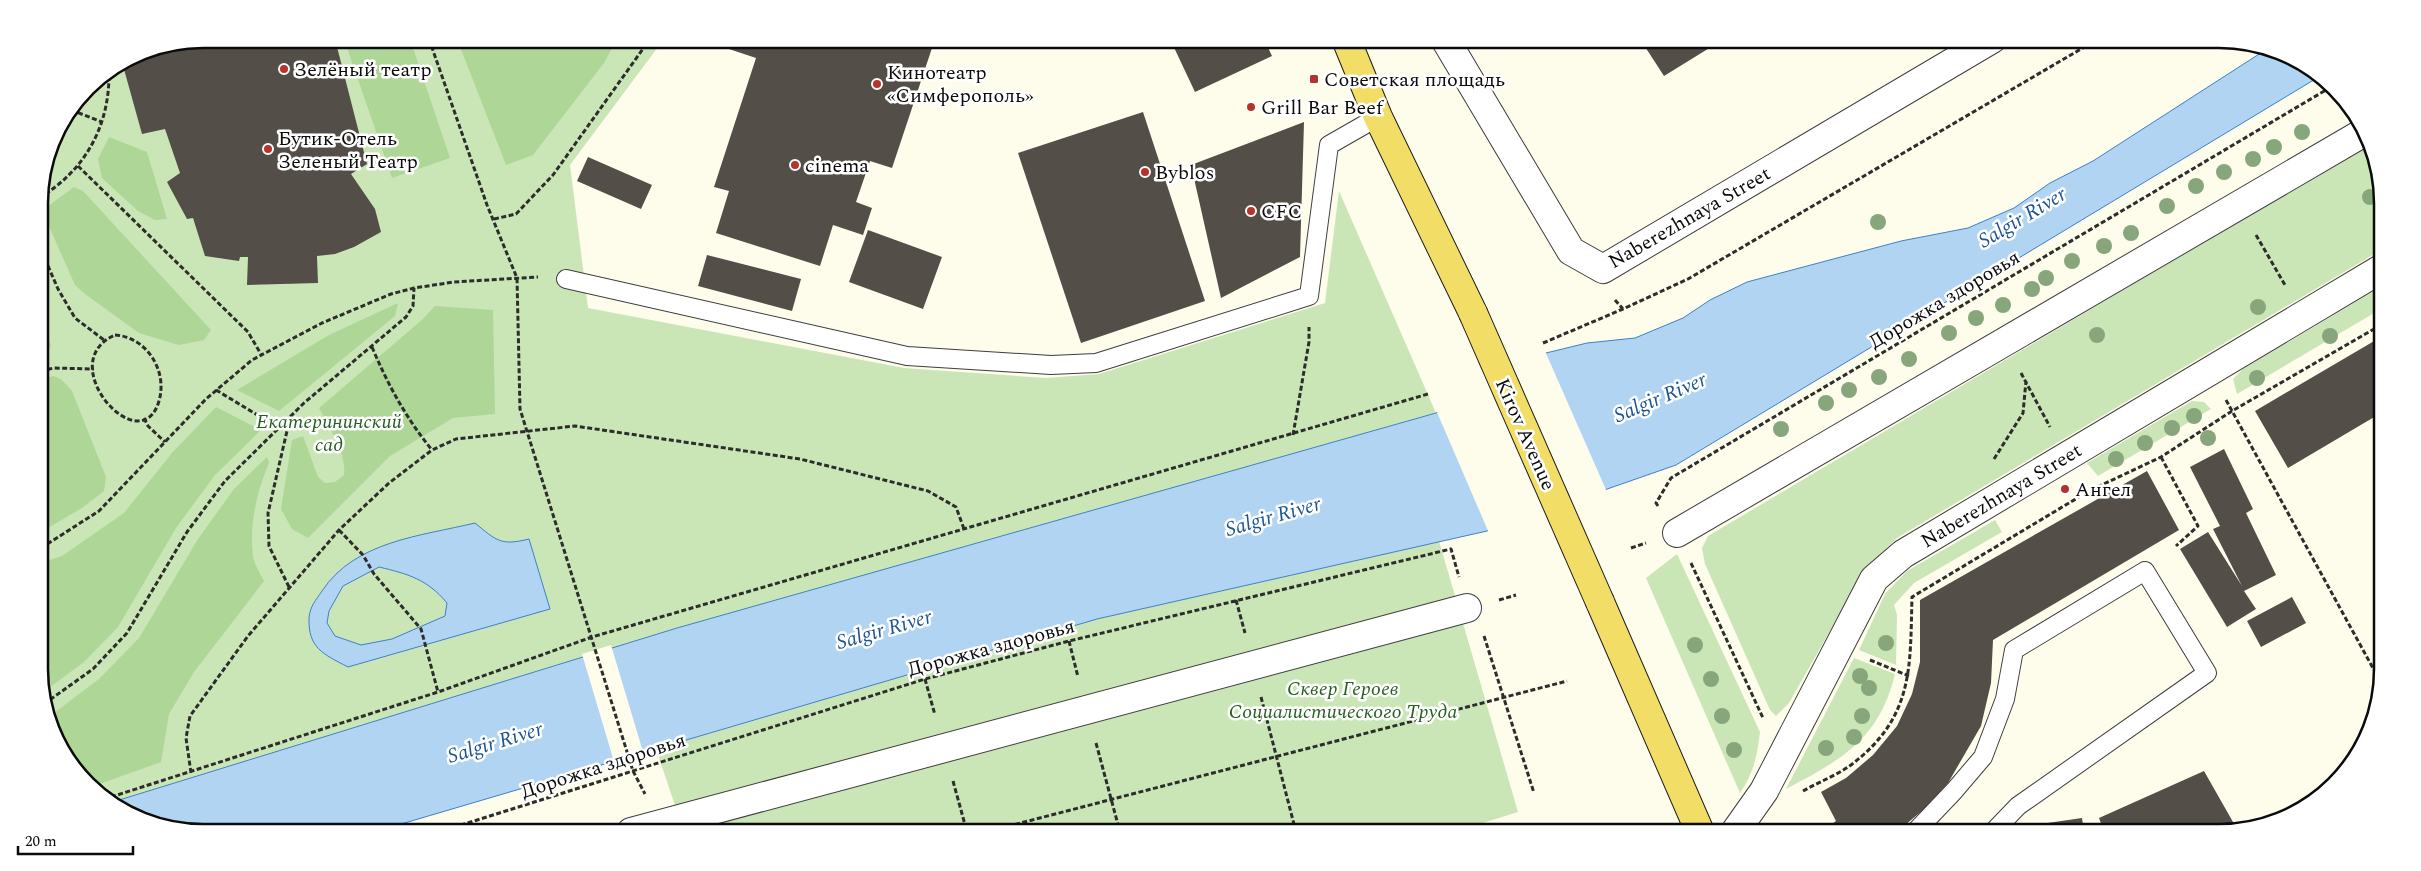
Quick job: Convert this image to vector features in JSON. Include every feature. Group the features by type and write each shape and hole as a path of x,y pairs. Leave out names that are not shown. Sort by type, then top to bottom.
{"main road":[{"name":"Kirov Avenue","path":"1349,47 1378,117 1473,313 1696,823"}],"street":[{"name":"Naberezhnaya Street","path":"1450,47 1571,251 1603,269 1978,47"},
{"path":"1677,533 2358,136"},
{"name":"Naberezhnaya Street","path":"1741,823 1764,791 1782,758 1874,579 1903,554 2374,273"},
{"path":"676,824 1467,608"}],"lane":[{"path":"566,279 906,356 1050,365 1096,363 1310,296 1328,145 1378,117"},
{"path":"1923,823 1983,757 2005,700 2014,650 2145,571 2208,673 2018,806 2002,823"}],"path":[{"path":"432,47 517,278 520,409 632,766"},
{"path":"494,219 516,214 553,175 644,47"},
{"path":"1543,343 1688,279 2084,47"},
{"path":"48,193 78,166 88,153 107,106 108,80"},
{"name":"Дорожка здоровья","path":"1677,533 1656,503 1671,478 2325,90"},
{"path":"77,112 102,122"},
{"path":"78,166 248,332 262,356"},
{"path":"2238,206 2304,316"},
{"path":"48,266 58,289 75,318 104,340"},
{"path":"48,544 99,511 216,390 252,360 322,323 391,294 414,288 454,282 517,278 566,279"},
{"path":"50,700 93,669 128,633 187,532 225,481 290,417 406,317 413,306 414,288"},
{"path":"1764,791 1792,797 1850,766 1875,742 1897,713 1909,676 1912,597 2089,491 2161,457 2232,411 2374,329"},
{"path":"114,335 126,336 138,342 157,364 161,379 161,394 158,406 144,418 128,419 117,414 106,404 98,391 94,368 97,349 104,340 114,335"},
{"path":"1293,435 1309,342"},
{"path":"2002,342 2026,381 2065,456"},
{"path":"372,347 389,388 413,427 432,450"},
{"path":"48,369 94,368"},
{"path":"2208,372 2232,411 2374,670"},
{"path":"216,390 279,428"},
{"path":"115,796 438,692 592,637 1293,435 1428,394"},
{"path":"289,587 269,546 268,513 290,417"},
{"path":"144,418 148,426 165,442"},
{"path":"191,772 186,738 190,716 248,636 339,530 389,483 432,450 456,439 575,426 800,459 928,492 956,507 964,529"},
{"path":"2161,457 2198,526 2176,546"},
{"path":"339,530 363,554 374,574 421,629 438,692"},
{"path":"1631,548 1677,533 1782,758"},
{"name":"Дорожка здоровья","path":"465,824 924,679 1069,641 1451,549 1467,608"},
{"path":"1516,595 1467,608 1484,634 1534,793"},
{"path":"1236,600 1294,823"},
{"path":"1840,648 1909,676"},
{"path":"1018,824 1567,681"}],"green space":[{"name":"Екатерининский сад","path":"203,47 658,47 570,165 588,308 904,368 1046,378 1099,374 1325,303 1339,191 1436,413 677,628 121,800 100,785 74,755 64,737 50,699 48,668 48,193 53,163 59,143 68,125 86,100 116,74 143,59 172,50"},
{"path":"347,47 413,47 450,158 392,178"},
{"path":"460,47 613,47 604,63 533,155 506,165"},
{"path":"109,137 147,152 167,219 155,220 138,211 102,178 98,159"},
{"path":"2363,148 2371,172 2374,203 2374,254 1897,538 1864,571 1789,703 1776,716 1770,710 1705,564 1702,548 1708,536"},
{"path":"74,187 83,191 211,330 204,340 179,345 139,333 85,294 75,285 48,224 48,206"},
{"path":"2374,291 2374,313 2237,394 2233,379 2243,369"},
{"path":"398,303 395,316 279,411 237,390 329,335"},
{"path":"435,306 493,310 495,414 453,418 390,456 308,538 292,529 281,509 292,440 303,436 318,477 325,483 335,482 344,475 343,458 319,408 423,319"},
{"path":"48,337 51,346 48,350"},
{"path":"53,376 61,379 72,391 106,477 104,491 82,508 48,528 48,378"},
{"path":"2192,401 2204,402 2211,409 2098,476 2087,463"},
{"path":"216,407 261,430 215,475 176,528 118,627 84,662 49,688 48,561 62,556 124,513 172,453"},
{"path":"267,457 269,463 255,508 252,532 254,559 264,581 194,672 169,714 161,762 99,784 74,755 54,713 99,679 139,638 198,539 234,489"},
{"path":"1995,520 2002,532 1914,583 1894,605 1897,615 1896,665 1859,650 1885,594 1907,571"},
{"name":"Сквер Героев Социалистического Труда","path":"1439,541 1518,812 1482,823 681,824 656,749 1097,619"},
{"path":"1677,554 1760,732 1754,764 1749,778 1740,793 1646,578"},
{"path":"1854,658 1895,674 1879,715 1869,731 1841,757 1786,789"}],"water":[{"name":"Salgir River","path":"2260,54 2287,64 2313,80 1676,465 1487,531 1097,619 401,824 203,824 163,818 121,800 677,628 1436,413 1546,353 1587,343 1635,338 1683,318 1710,300 1747,282 1901,241 1968,228 2014,208 2050,183 2093,161"},
{"path":"475,523 494,538 505,542 529,539 550,609 348,667 324,654 314,643 309,628 312,607 336,574 352,561 391,543","holes":["379,567 408,575 432,588 447,603 445,616 392,639 361,645 335,636 327,623 329,611 343,586"]}],"pier":[{"path":"1545,351 1607,492 1489,533 1436,410"},
{"path":"611,645 644,755 615,765 582,654"}],"building":[{"name":"Бутик-Отель Зеленый Театр","path":"203,47 337,47 367,164 351,174 375,209 381,232 354,247 335,254 317,256 318,283 247,285 248,257 240,257 239,261 205,256 193,218 187,219 167,182 180,173 165,129 142,134 124,70 143,59 172,50"},
{"name":"cinema","path":"730,47 932,47 892,168 870,161 856,202 872,208 863,235 833,225 820,266 716,233 729,191 714,187 756,58 729,49"},
{"path":"1174,47 1268,47 1272,56 1195,92"},
{"path":"1645,47 1711,47 1664,76"},
{"path":"1143,112 1205,301 1081,343 1018,153"},
{"name":"CFC","path":"1304,122 1300,257 1221,298 1191,165"},
{"path":"588,157 652,185 641,209 577,181"},
{"path":"868,230 942,257 923,309 849,282"},
{"path":"707,255 801,279 792,311 698,286"},
{"path":"2374,341 2374,417 2288,468 2255,411"},
{"path":"2224,449 2253,509 2246,513 2276,575 2244,591 2256,609 2227,627 2180,549 2208,532 2242,586 2213,529 2220,526 2190,467"},
{"path":"2147,471 2179,530 1993,640 1991,683 1981,726 1948,783 1924,809 1907,823 1833,823 1836,821 1821,792 1846,778 1873,755 1897,726 1912,694 1920,662 1920,600"},
{"path":"2292,597 2306,623 2261,647 2247,621"},
{"path":"2204,771 2233,822 2101,823 2099,818"},
{"path":"2082,818 2083,823 2046,823"}],"place":[{"name":"Зелёный театр","path":"284,69"},
{"name":"Советская площадь","path":"1314,79"},
{"name":"Кинотеатр «Симферополь»","path":"877,84"},
{"name":"Grill Bar Beef","path":"1251,107"},
{"name":"Бутик-Отель Зеленый Театр","path":"268,149"},
{"name":"cinema","path":"795,165"},
{"name":"Byblos","path":"1145,172"},
{"name":"CFC","path":"1251,211"},
{"name":"Ангел","path":"2065,489"}]}
